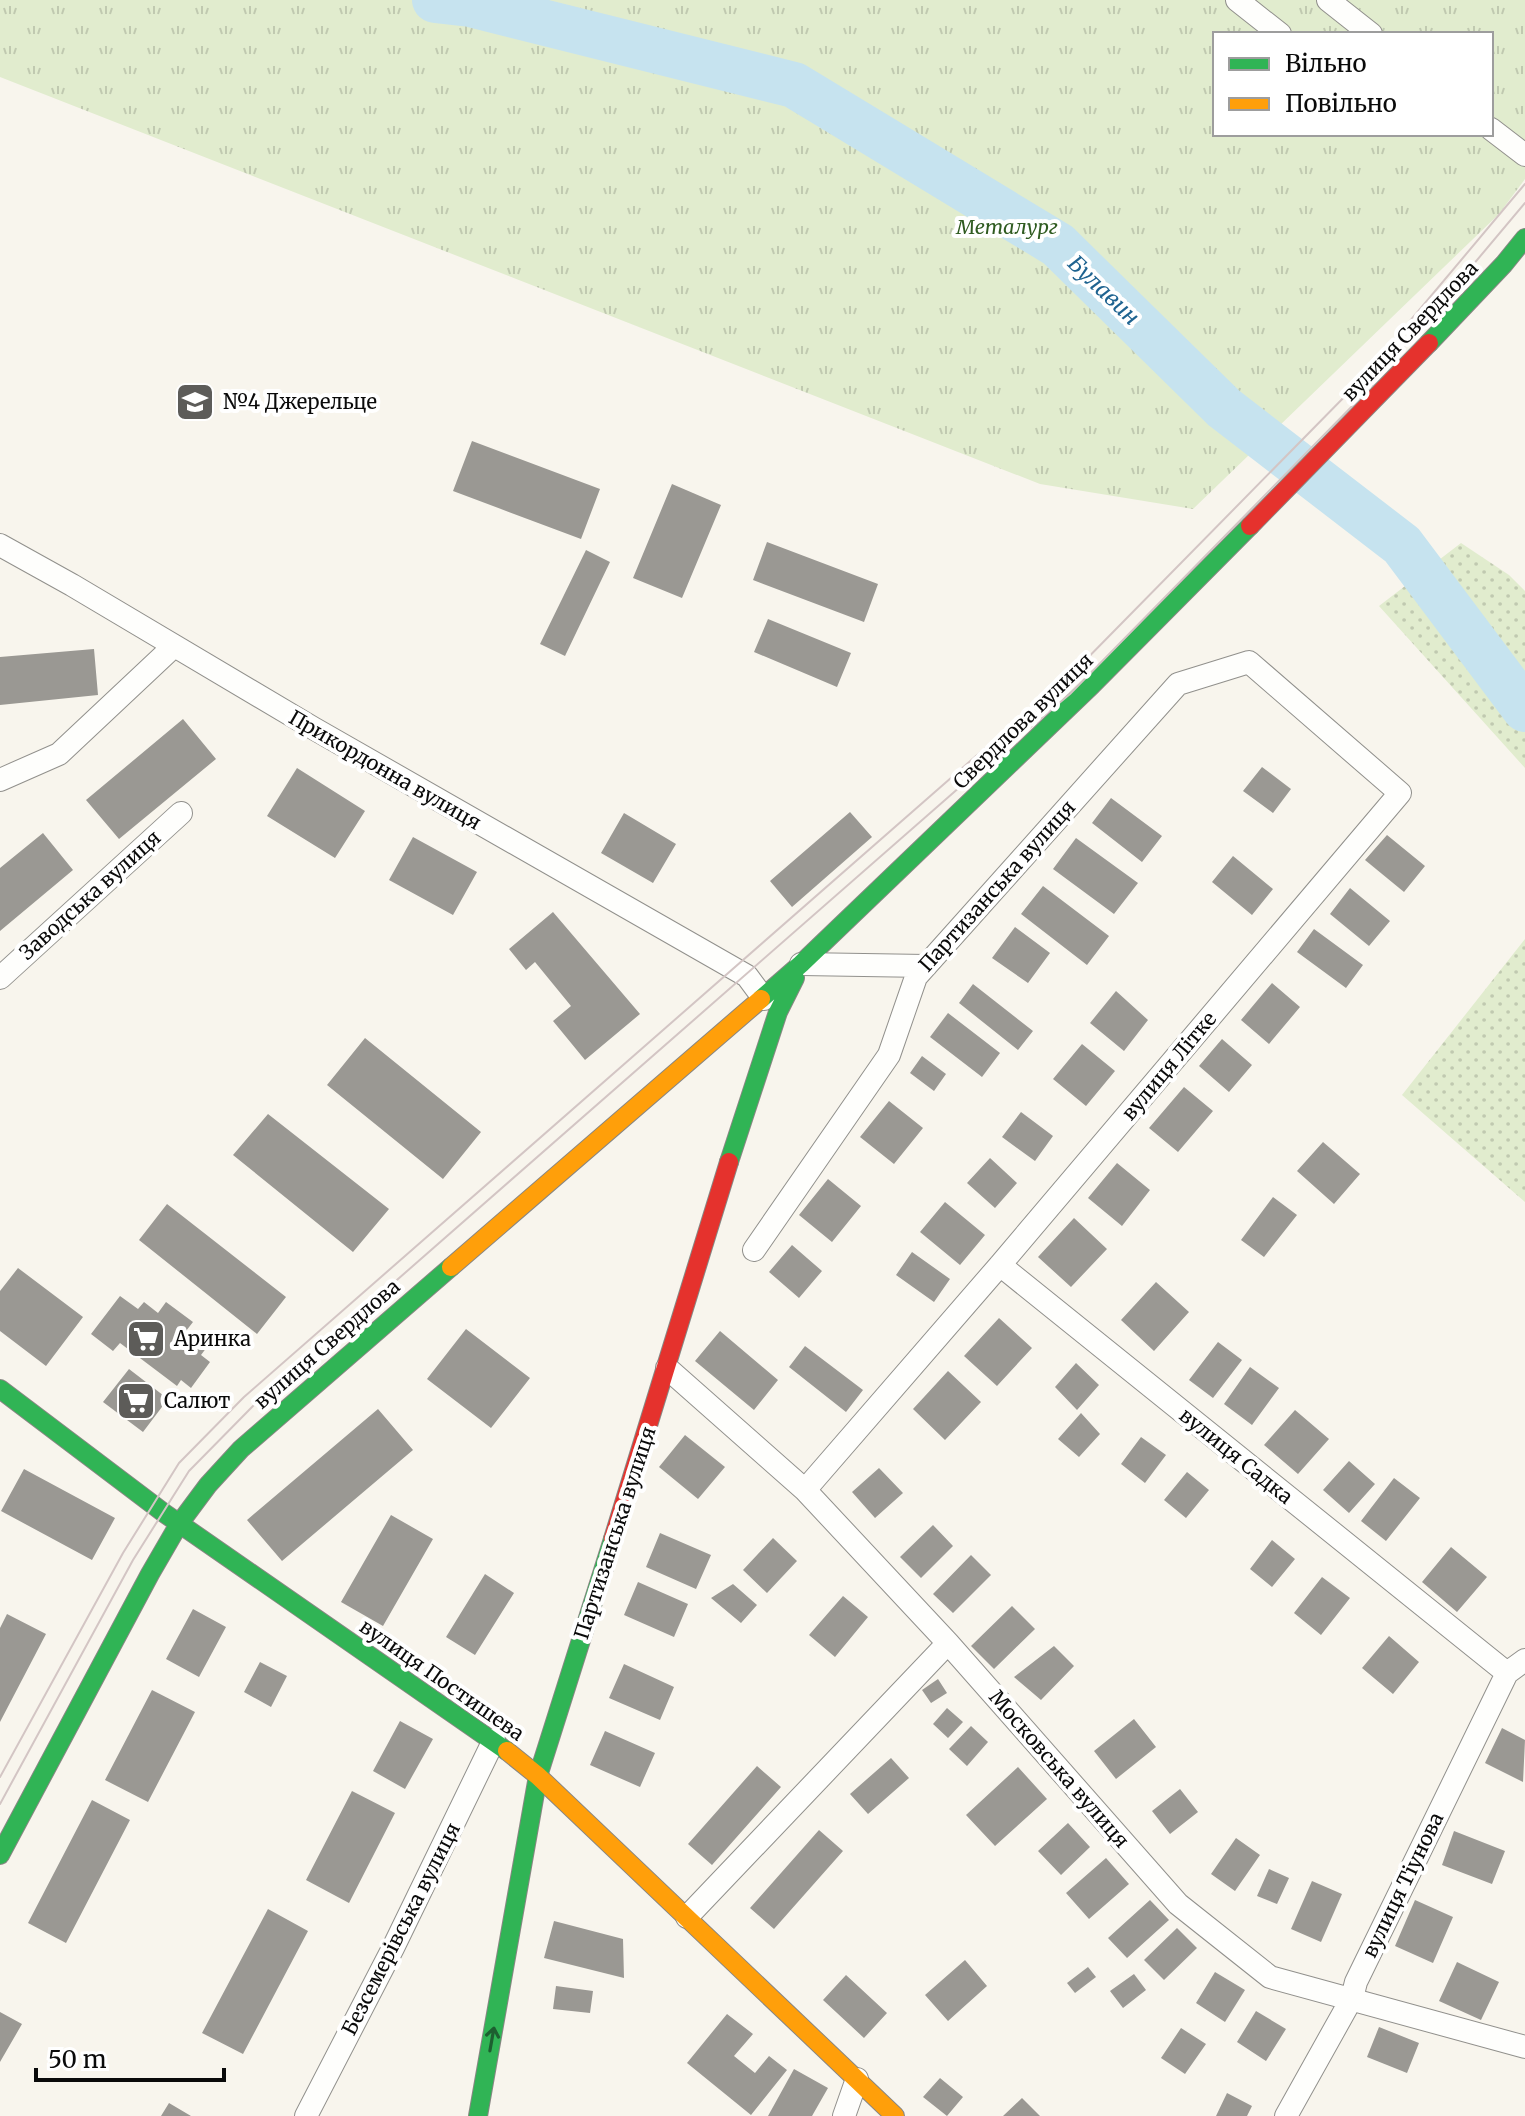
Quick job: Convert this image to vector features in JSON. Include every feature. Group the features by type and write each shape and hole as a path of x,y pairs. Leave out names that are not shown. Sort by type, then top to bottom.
{"street":[{"path":"1237,0 1277,32"},
{"path":"1328,0 1368,32"},
{"path":"1493,131 1525,155"},
{"name":"вулиця Свердлова","path":"1271,505 1504,264 1525,238"},
{"name":"Свердлова вулиця","path":"801,964 1092,685 1271,505"},
{"name":"Прикордонна вулиця","path":"0,545 558,870 747,976 764,999"},
{"path":"0,780 59,754 174,646"},
{"name":"Партизанська вулиця","path":"754,1250 889,1055 916,977 1178,684 1249,662"},
{"name":"вулиця Літке","path":"805,1490 1400,793 1249,662"},
{"name":"Заводська вулиця","path":"0,978 181,813"},
{"path":"801,964 926,966"},
{"name":"вулиця Свердлова","path":"0,1855 150,1574 179,1524 208,1485 241,1449 801,964"},
{"name":"Партизанська вулиця","path":"478,2116 538,1776 763,1057 778,1012 801,964"},
{"name":"вулиця Садка","path":"1000,1265 1471,1646 1516,1666"},
{"name":"Московська вулиця","path":"667,1368 805,1490 948,1643 1178,1904 1270,1977 1525,2047"},
{"name":"вулиця Постишева","path":"0,1389 179,1524 494,1740 538,1776 895,2116"},
{"path":"687,1917 948,1643"},
{"name":"вулиця Тіунова","path":"1286,2116 1352,1998 1356,1982 1516,1666"},
{"name":"Безсемерівська вулиця","path":"306,2116 393,1948 494,1740"},
{"path":"844,2116 857,2079"}],"green space":[{"name":"Металург","path":"0,0 1525,0 1525,179 1499,214 1193,509 1040,484 0,77"},
{"path":"1461,543 1509,575 1525,591 1525,768 1379,606"},
{"path":"1525,939 1525,1202 1402,1095"}],"building":[{"path":"472,441 600,489 581,539 453,491"},
{"path":"672,484 721,505 682,598 633,578"},
{"path":"767,542 878,584 864,622 753,580"},
{"path":"586,550 610,562 565,656 540,644"},
{"path":"768,619 851,653 837,687 754,652"},
{"path":"94,649 98,695 0,705 0,657"},
{"path":"183,719 216,759 119,839 86,800"},
{"path":"1262,767 1291,789 1273,813 1243,791"},
{"path":"297,768 365,811 335,858 267,816"},
{"path":"1111,798 1162,836 1142,862 1092,823"},
{"path":"850,812 872,837 792,907 770,881"},
{"path":"624,813 676,844 653,883 601,853"},
{"path":"43,833 73,870 0,931 0,868"},
{"path":"1387,835 1425,866 1404,892 1365,860"},
{"path":"413,837 477,872 453,915 389,880"},
{"path":"1076,838 1138,883 1114,914 1053,869"},
{"path":"1233,856 1273,889 1252,915 1212,882"},
{"path":"1043,886 1109,936 1087,965 1021,914"},
{"path":"1350,888 1390,921 1369,946 1330,914"},
{"path":"553,912 640,1014 585,1060 553,1021 571,1006 535,962 526,970 509,949"},
{"path":"1015,927 1050,953 1028,983 992,958"},
{"path":"1314,929 1363,965 1346,988 1297,952"},
{"path":"1272,983 1300,1007 1269,1044 1241,1020"},
{"path":"973,984 1033,1031 1018,1050 959,1003"},
{"path":"1116,991 1148,1020 1124,1051 1090,1023"},
{"path":"948,1013 1000,1053 982,1077 930,1037"},
{"path":"365,1038 481,1132 443,1179 327,1085"},
{"path":"1222,1039 1252,1065 1229,1092 1199,1066"},
{"path":"1082,1044 1115,1071 1086,1106 1053,1079"},
{"path":"922,1056 946,1074 934,1091 910,1073"},
{"path":"1184,1087 1213,1111 1178,1152 1149,1128"},
{"path":"889,1101 923,1128 894,1164 860,1137"},
{"path":"1021,1112 1053,1136 1035,1161 1002,1137"},
{"path":"268,1114 389,1209 353,1252 233,1155"},
{"path":"1323,1142 1360,1174 1334,1204 1297,1171"},
{"path":"990,1158 1017,1183 995,1208 967,1183"},
{"path":"1117,1163 1150,1190 1122,1226 1088,1198"},
{"path":"828,1179 861,1206 832,1242 799,1215"},
{"path":"1273,1197 1297,1215 1264,1257 1241,1240"},
{"path":"945,1202 985,1235 960,1265 920,1232"},
{"path":"167,1204 286,1297 257,1334 139,1240"},
{"path":"1074,1218 1107,1249 1071,1287 1038,1257"},
{"path":"792,1245 822,1271 799,1298 769,1272"},
{"path":"912,1252 950,1279 934,1302 896,1275"},
{"path":"18,1268 83,1317 46,1366 0,1331 0,1291"},
{"path":"1156,1282 1189,1312 1154,1351 1121,1320"},
{"name":"Аринка","path":"120,1296 138,1309 144,1302 158,1313 166,1302 193,1322 186,1331 207,1347 201,1355 210,1362 191,1388 181,1380 177,1386 120,1343 113,1351 91,1334"},
{"path":"999,1318 1032,1348 997,1386 964,1356"},
{"path":"466,1329 530,1378 491,1428 427,1379"},
{"path":"720,1331 778,1380 754,1410 695,1361"},
{"path":"1218,1342 1242,1360 1213,1398 1189,1380"},
{"path":"805,1346 863,1390 846,1412 789,1367"},
{"path":"1076,1363 1099,1385 1077,1410 1055,1387"},
{"path":"1250,1367 1279,1388 1252,1425 1224,1404"},
{"name":"Салют","path":"129,1369 168,1399 143,1432 103,1402"},
{"path":"948,1371 981,1402 945,1440 913,1409"},
{"path":"378,1409 413,1450 282,1561 247,1520"},
{"path":"1295,1410 1329,1439 1298,1474 1264,1445"},
{"path":"1081,1413 1100,1434 1079,1457 1058,1439"},
{"path":"685,1435 725,1467 698,1499 659,1467"},
{"path":"1141,1437 1166,1455 1145,1483 1121,1464"},
{"path":"1349,1461 1375,1484 1349,1513 1323,1490"},
{"path":"879,1468 903,1493 875,1518 852,1492"},
{"path":"24,1469 115,1518 92,1560 1,1511"},
{"path":"1187,1472 1209,1490 1186,1518 1164,1500"},
{"path":"1394,1478 1420,1498 1386,1541 1361,1521"},
{"path":"391,1515 433,1539 383,1626 341,1602"},
{"path":"933,1525 953,1546 921,1578 900,1557"},
{"path":"660,1533 711,1555 696,1589 646,1567"},
{"path":"773,1538 797,1561 767,1593 743,1570"},
{"path":"1272,1540 1295,1559 1272,1587 1250,1569"},
{"path":"1451,1547 1487,1577 1457,1612 1422,1582"},
{"path":"971,1555 991,1575 953,1613 933,1594"},
{"path":"485,1574 514,1593 475,1655 446,1637"},
{"path":"1322,1577 1350,1598 1321,1635 1294,1613"},
{"path":"638,1582 688,1604 674,1637 624,1615"},
{"path":"733,1584 757,1605 741,1623 711,1598"},
{"path":"843,1596 868,1617 835,1657 809,1635"},
{"path":"1012,1606 1035,1629 994,1669 971,1646"},
{"path":"193,1609 226,1627 199,1677 166,1659"},
{"path":"7,1614 46,1634 0,1722 0,1628"},
{"path":"1389,1636 1419,1662 1393,1694 1362,1668"},
{"path":"1054,1646 1074,1666 1041,1700 1014,1677"},
{"path":"260,1662 287,1676 271,1707 244,1692"},
{"path":"624,1664 674,1687 660,1720 609,1698"},
{"path":"938,1679 947,1693 931,1703 922,1690"},
{"path":"152,1690 195,1712 148,1802 105,1780"},
{"path":"947,1708 963,1722 948,1738 933,1724"},
{"path":"1134,1719 1156,1747 1116,1779 1094,1751"},
{"path":"400,1721 433,1739 405,1789 373,1771"},
{"path":"971,1726 988,1742 967,1766 949,1749"},
{"path":"1502,1728 1525,1740 1523,1782 1485,1763"},
{"path":"605,1731 655,1753 640,1787 590,1765"},
{"path":"891,1758 909,1778 868,1814 850,1794"},
{"path":"757,1766 781,1787 712,1865 688,1844"},
{"path":"1018,1767 1047,1799 995,1846 966,1815"},
{"path":"1180,1789 1198,1812 1170,1834 1152,1811"},
{"path":"352,1791 395,1813 349,1903 306,1880"},
{"path":"92,1800 130,1820 66,1943 28,1923"},
{"path":"1068,1823 1090,1847 1061,1875 1038,1851"},
{"path":"819,1830 843,1851 774,1929 750,1908"},
{"path":"1454,1831 1505,1851 1492,1884 1442,1865"},
{"path":"1236,1838 1260,1855 1235,1891 1211,1874"},
{"path":"1106,1858 1129,1884 1089,1919 1066,1893"},
{"path":"1269,1869 1289,1878 1277,1904 1257,1896"},
{"path":"1312,1881 1342,1894 1321,1942 1291,1929"},
{"path":"1150,1900 1169,1920 1127,1958 1108,1938"},
{"path":"1415,1900 1453,1917 1433,1963 1395,1946"},
{"path":"268,1909 308,1931 243,2054 202,2033"},
{"path":"554,1921 623,1939 624,1978 544,1958"},
{"path":"1177,1928 1197,1948 1164,1980 1144,1960"},
{"path":"965,1960 987,1986 948,2021 925,1995"},
{"path":"1457,1962 1499,1982 1481,2020 1439,2001"},
{"path":"1088,1967 1096,1977 1075,1993 1067,1983"},
{"path":"1215,1972 1245,1990 1225,2022 1196,2003"},
{"path":"1134,1974 1146,1990 1123,2008 1110,1991"},
{"path":"846,1975 887,2013 864,2038 823,2000"},
{"path":"556,1986 593,1991 590,2013 553,2009"},
{"path":"1256,2011 1286,2029 1266,2061 1237,2042"},
{"path":"0,2012 22,2024 0,2062"},
{"path":"727,2014 753,2034 734,2056 755,2073 769,2056 787,2070 751,2115 687,2063"},
{"path":"1379,2027 1419,2043 1407,2073 1367,2057"},
{"path":"1181,2028 1206,2044 1185,2074 1161,2058"},
{"path":"794,2069 828,2088 812,2116 768,2116"},
{"path":"940,2078 963,2097 947,2116 923,2097"},
{"path":"1227,2093 1252,2106 1247,2116 1216,2116"},
{"path":"1022,2098 1040,2116 1003,2116"},
{"path":"169,2103 191,2116 161,2116"}],"waterway":[{"name":"Булавин","path":"435,0 470,4 794,85 1058,245 1224,408 1402,545 1525,709"}],"tram line":[{"path":"0,1777 123,1553 179,1463 244,1397 1061,685 1357,384 1525,184"},
{"path":"0,1804 133,1560 189,1471 253,1406 1070,694 1366,392 1525,203"}],"traffic: fast":[{"path":"1429,343 1525,238"},
{"path":"761,999 1092,685 1250,526"},
{"path":"729,1162 778,1012 795,978"},
{"path":"0,1855 150,1574 179,1524 208,1485 241,1449 451,1267"},
{"path":"0,1389 164,1513 507,1751"},
{"path":"478,2116 538,1776 613,1539"}],"traffic: slow":[{"path":"451,1267 761,999"},
{"path":"507,1751 538,1776 895,2116"}],"traffic: jam":[{"path":"1250,526 1429,343"},
{"path":"613,1539 729,1162"}],"place":[{"name":"№4 Джерельце","path":"195,402"},
{"name":"Аринка","path":"146,1339"},
{"name":"Салют","path":"136,1401"}]}
